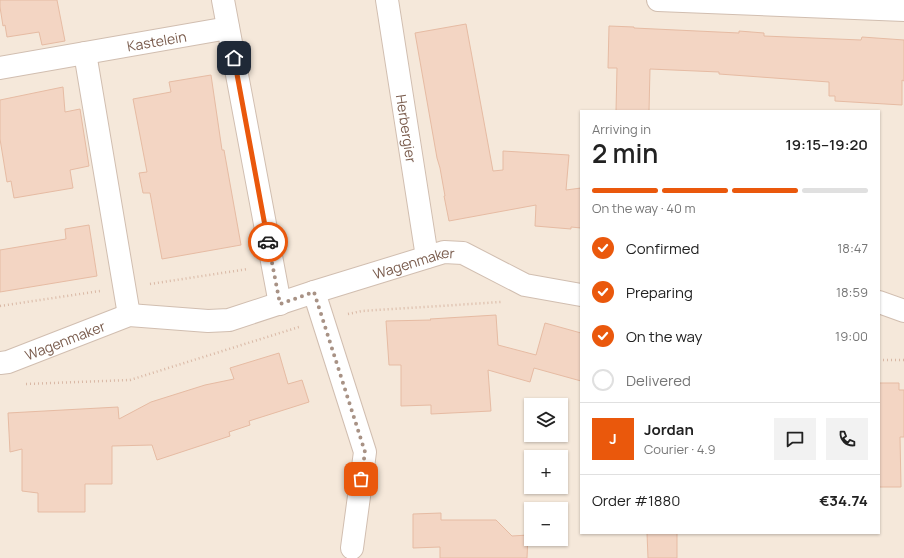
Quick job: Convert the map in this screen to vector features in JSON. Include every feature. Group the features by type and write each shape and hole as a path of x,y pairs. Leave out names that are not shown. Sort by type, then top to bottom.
{"street":[{"path":"223,0 280,304"},
{"name":"Herbergier","path":"388,0 427,257"},
{"path":"658,0 904,10"},
{"name":"Kastelein","path":"0,68 228,28"},
{"path":"85,53 129,315"},
{"name":"Wagenmaker","path":"0,363 8,362 129,315 208,322 229,320 444,252 463,253 525,285 580,295"},
{"path":"314,292 365,452 352,548"},
{"path":"880,302 904,311"}],"path":[{"path":"362,311 505,302"},
{"path":"23,384 130,380 323,320"},
{"path":"880,360 904,360"}],"shaded area":[{"path":"0,0 904,0 904,558 0,558"}],"building":[{"path":"0,0 57,0 65,41 42,45 39,32 7,37 5,25 3,26"},
{"path":"466,24 493,171 503,170 503,151 569,155 566,190 580,188 580,228 571,227 571,229 535,226 536,205 449,221 415,33"},
{"path":"609,26 739,33 739,31 764,33 764,36 861,40 862,37 904,40 904,81 902,80 902,105 835,101 835,96 829,96 829,82 719,74 719,72 650,69 649,110 616,110 617,68 608,68"},
{"path":"211,75 222,150 224,150 241,245 162,259 150,193 143,193 139,173 147,172 133,99 171,92 169,82"},
{"path":"63,87 65,112 80,109 89,166 70,170 73,188 14,198 11,181 7,182 0,139 0,100"},
{"path":"89,225 97,276 0,292 0,250 66,239 65,229"},
{"path":"496,315 498,345 536,355 545,323 580,333 580,381 534,368 530,382 488,370 491,411 431,414 431,405 401,406 401,365 389,365 386,321 431,320 430,319"},
{"path":"279,353 288,384 302,380 309,402 249,421 250,425 229,432 230,436 157,460 152,445 112,446 112,484 85,484 85,512 38,512 38,493 22,491 22,449 10,452 8,413 118,407 119,419 151,402 205,385 234,379 230,368"},
{"path":"880,383 899,383 899,390 904,390 904,437 900,437 901,487 880,487"},
{"path":"441,513 441,520 496,520 512,536 524,535 524,546 528,546 527,558 440,558 440,547 413,548 413,514"},
{"path":"647,534 677,534 677,558 648,558"}],"way so far":[{"path":"268,242 280,304 314,292 365,452 361,479"}],"route":[{"path":"234,58 268,242"}]}
